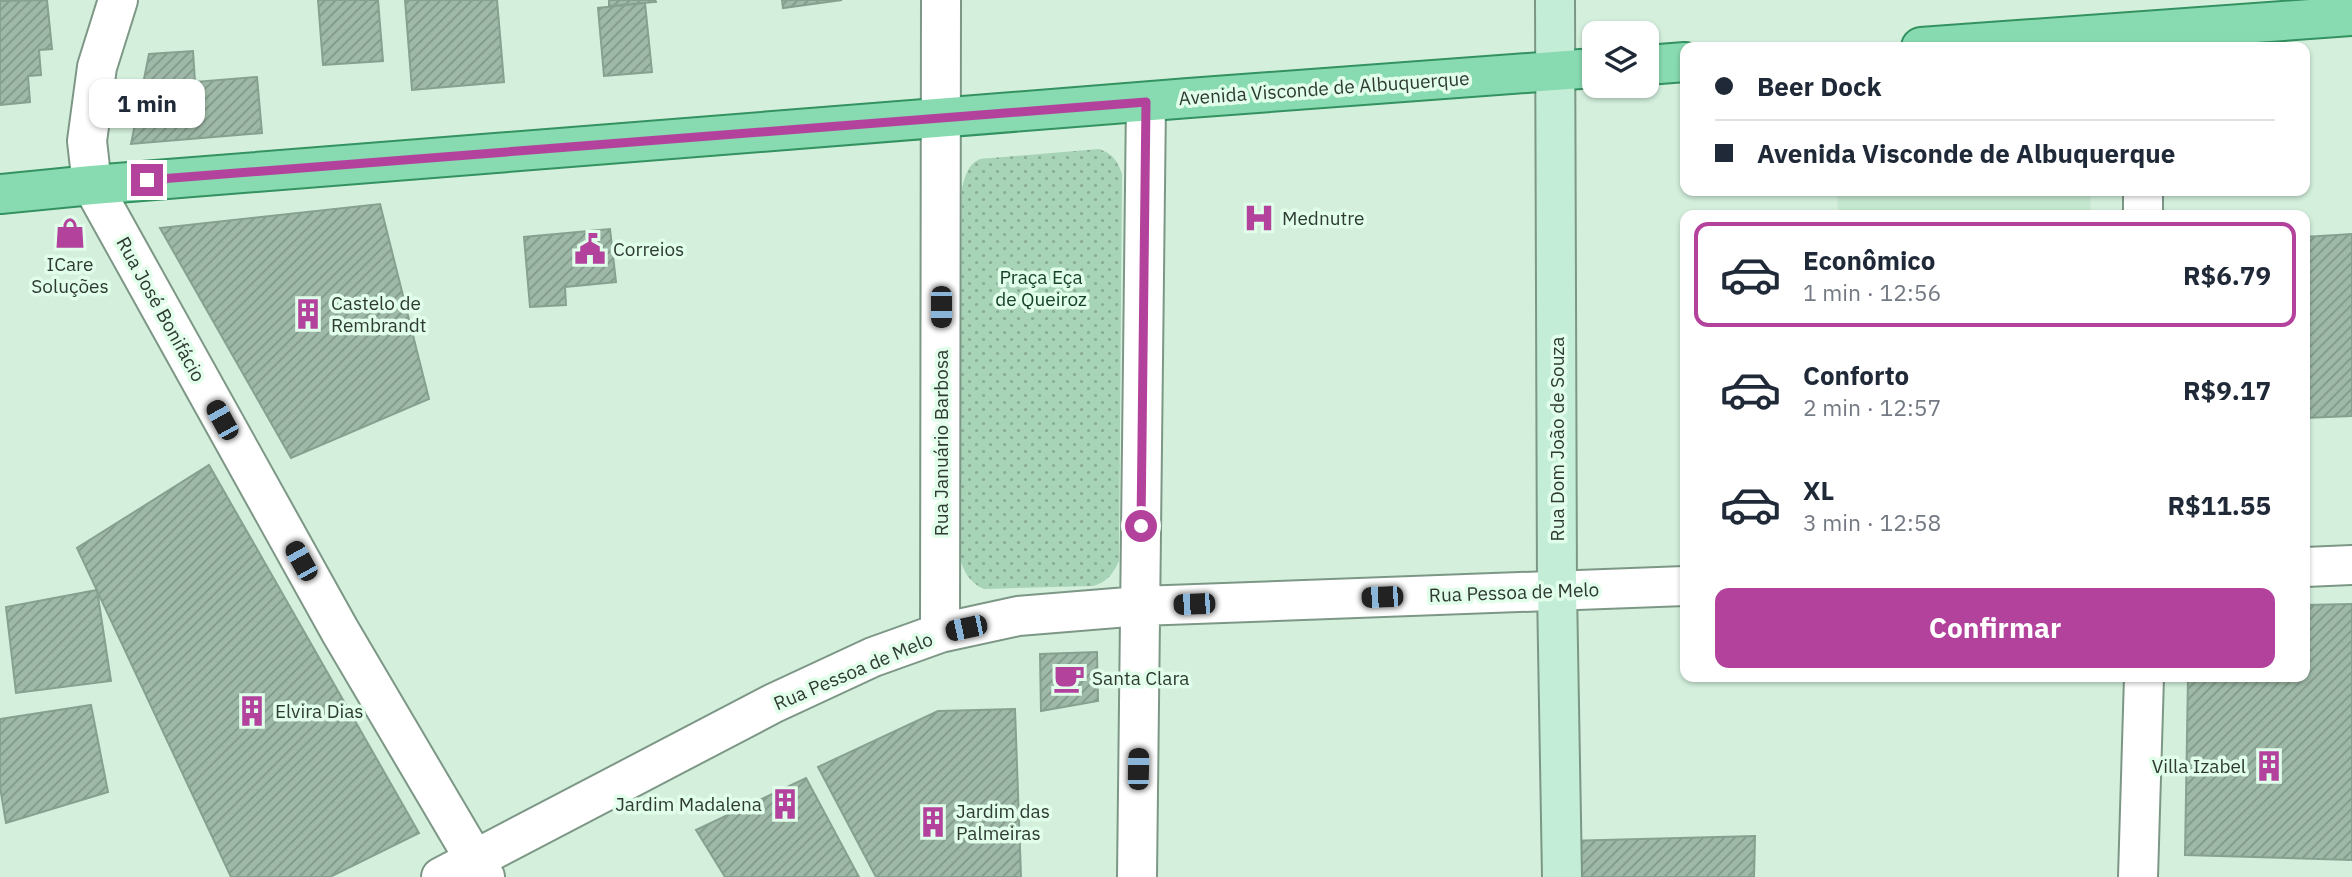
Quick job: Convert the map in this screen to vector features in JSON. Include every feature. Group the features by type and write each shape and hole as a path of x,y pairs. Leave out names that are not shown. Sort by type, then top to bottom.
{"main road":[{"path":"2058,42 2141,39 2352,16"},
{"path":"1659,64 1680,62"},
{"name":"Avenida Visconde de Albuquerque","path":"92,185 1582,69"},
{"path":"0,194 92,185"}],"street":[{"path":"92,185 88,141 97,67 118,0"},
{"name":"Rua Januário Barbosa","path":"940,633 941,0"},
{"name":"Rua Dom João de Souza","path":"1555,0 1557,590 1562,877"},
{"path":"1137,877 1146,102"},
{"name":"Rua José Bonifácio","path":"92,185 340,631 480,869"},
{"path":"2310,567 2352,565"},
{"name":"Rua Pessoa de Melo","path":"442,877 480,869 774,704 873,657 940,633 1018,616 1140,606 1680,586"},
{"path":"2138,877 2144,682"}],"shaded area":[{"path":"1837,196 2090,196 2091,210 1838,210"}],"green space":[{"name":"Praça Eça de Queiroz","path":"1099,149 1114,158 1122,174 1119,561 1109,577 1093,586 984,589 967,575 959,554 963,184 970,167 980,159"}],"building":[{"path":"47,0 52,49 39,50 41,75 28,76 30,102 0,105 0,1"},
{"path":"318,0 378,0 383,61 323,65"},
{"path":"405,0 497,0 504,82 412,90"},
{"path":"609,0 655,0 656,2 609,6"},
{"path":"782,0 842,0 783,8"},
{"path":"645,3 652,72 604,76 598,8"},
{"path":"193,51 195,82 257,77 262,133 131,144 149,54"},
{"name":"Castelo de Rembrandt","path":"380,204 429,399 291,458 160,228"},
{"path":"610,229 616,282 565,287 566,305 530,307 524,237"},
{"path":"2352,234 2352,416 2310,418 2310,237"},
{"name":"Elvira Dias","path":"209,465 419,833 330,877 231,877 77,548"},
{"path":"97,590 111,681 16,693 6,607"},
{"name":"Villa Izabel","path":"2352,604 2352,860 2185,855 2188,682 2310,682 2310,605"},
{"name":"Santa Clara","path":"1097,652 1098,701 1041,711 1040,654"},
{"path":"91,705 108,792 6,823 0,787 0,719"},
{"name":"Jardim das Palmeiras","path":"1015,709 1021,877 876,877 818,767 938,711"},
{"name":"Jardim Madalena","path":"806,778 859,877 725,877 696,830"},
{"path":"1755,836 1754,877 1567,877 1566,841"}],"place":[{"name":"Mednutre","path":"1259,218"},
{"name":"ICare Soluções","path":"70,233"},
{"name":"Correios","path":"590,249"},
{"name":"Castelo de Rembrandt","path":"308,314"},
{"name":"Santa Clara","path":"1069,678"},
{"name":"Elvira Dias","path":"252,711"},
{"name":"Villa Izabel","path":"2269,766"},
{"name":"Jardim Madalena","path":"785,804"},
{"name":"Jardim das Palmeiras","path":"933,822"}],"route":[{"path":"147,180 1146,102 1141,526"}]}
